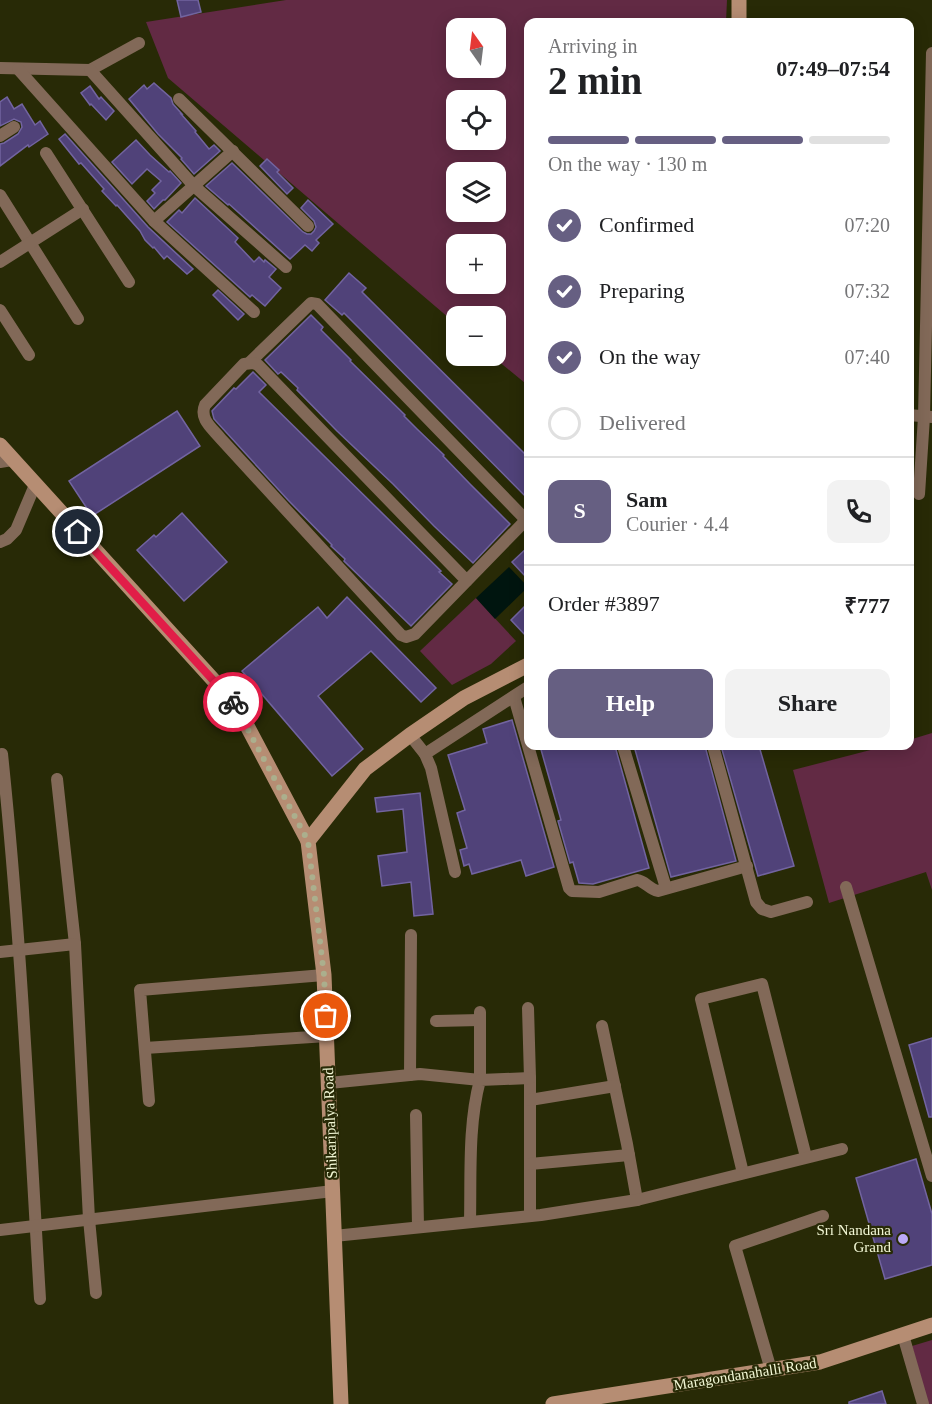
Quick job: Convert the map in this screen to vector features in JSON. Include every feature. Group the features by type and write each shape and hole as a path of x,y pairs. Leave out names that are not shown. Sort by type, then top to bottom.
{"street":[{"path":"739,0 739,18"},
{"path":"0,68 90,70 139,43"},
{"path":"919,494 928,417 932,53"},
{"path":"18,69 154,221 254,312"},
{"path":"90,70 194,186 286,267"},
{"path":"179,99 308,226"},
{"path":"0,136 14,127"},
{"path":"154,221 233,151"},
{"path":"46,153 129,282"},
{"path":"0,195 78,319"},
{"path":"0,262 83,209"},
{"path":"524,517 317,303 311,303 249,363 244,364 203,411 203,417 220,439 398,633 406,637 415,634 524,523"},
{"path":"0,310 29,355"},
{"path":"249,363 258,365 467,580"},
{"path":"0,445 6,461 35,485 236,705 308,841 365,769 464,698 524,667"},
{"path":"0,542 8,539 16,530 35,485"},
{"path":"425,754 524,690"},
{"path":"514,697 524,732"},
{"path":"410,735 425,754 431,768 455,872"},
{"path":"529,750 569,888 572,891 599,892 637,880 652,890 658,891 747,866"},
{"path":"624,750 666,888"},
{"path":"715,750 756,902 762,909 771,912 807,902"},
{"path":"2,754 19,950 40,1299"},
{"path":"57,778 75,944 89,1219 96,1293"},
{"name":"Shikaripalya Road","path":"308,841 324,975 341,1404"},
{"path":"846,887 932,1176"},
{"path":"410,1075 411,935"},
{"path":"0,952 75,944"},
{"path":"149,1101 140,990 324,975"},
{"path":"743,1173 701,999 762,984 806,1157"},
{"path":"528,1008 530,1216"},
{"path":"436,1021 480,1016 480,1080 472,1130 470,1222"},
{"path":"602,1026 637,1200"},
{"path":"145,1048 327,1036"},
{"path":"328,1083 420,1074 480,1080 530,1078"},
{"path":"530,1100 615,1086"},
{"path":"416,1115 418,1227"},
{"path":"334,1236 530,1216 637,1200 842,1149"},
{"path":"530,1164 629,1155"},
{"path":"0,1230 333,1191"},
{"path":"771,1370 735,1246 823,1216"},
{"name":"Maragondanahalli Road","path":"553,1404 820,1362 932,1325"},
{"path":"903,1335 923,1404"}],"shaded area":[{"path":"286,0 727,0 726,18 524,18 524,382 504,366 506,306 446,306 446,315 168,78 146,22"},
{"path":"509,567 524,583 524,591 495,619 476,598"},
{"path":"476,598 516,641 491,664 452,685 420,651"},
{"path":"932,733 932,890 926,872 829,903 793,770 870,750 914,750 914,738"},
{"path":"932,1340 932,1404 928,1404 912,1346"}],"building":[{"path":"177,0 198,0 201,12 181,17"},
{"path":"154,83 171,98 173,104 209,149 214,145 220,151 194,174 129,99 144,85 147,89"},
{"path":"90,86 99,99 101,97 114,111 106,120 81,93"},
{"path":"7,97 14,109 22,104 35,125 40,121 48,134 29,147 28,145 0,166 0,144 18,134 22,127 21,122 14,119 0,126 0,102"},
{"path":"65,134 148,227 193,269 187,274 167,256 164,259 145,240 140,231 102,191 104,189 81,163 79,164 59,139"},
{"path":"136,140 181,183 154,209 147,201 155,193 152,190 161,181 147,169 132,184 112,162"},
{"path":"267,159 293,188 287,194 260,166"},
{"path":"232,163 303,232 311,234 316,227 314,221 301,208 308,200 333,224 316,240 319,243 312,251 305,245 290,259 206,186"},
{"path":"195,198 238,238 235,242 254,262 259,257 276,269 269,277 281,288 265,306 252,295 250,297 167,222 179,210 182,213"},
{"path":"349,273 366,288 362,292 524,453 524,495 344,313 342,315 325,300"},
{"path":"218,290 244,314 238,320 213,295"},
{"path":"311,315 323,327 321,330 350,361 510,524 473,563 337,431 297,390 298,388 281,372 278,374 265,360"},
{"path":"253,372 266,385 259,392 452,584 411,626 344,561 345,559 214,419 212,411"},
{"path":"177,411 200,446 92,516 69,481"},
{"path":"182,513 227,562 184,601 137,550 154,535 156,537"},
{"path":"524,551 524,575 512,562"},
{"path":"347,597 436,688 421,702 371,651 318,696 363,749 332,776 242,671 318,607 327,618"},
{"path":"524,607 524,634 511,620"},
{"path":"512,720 554,867 526,876 521,860 472,874 469,864 464,866 460,850 467,848 457,813 465,810 448,755 487,743 483,729"},
{"path":"541,750 616,750 649,868 593,884 579,883 573,862 570,863 558,821 561,820"},
{"path":"635,750 706,750 736,861 671,877"},
{"path":"722,750 760,750 794,866 758,876"},
{"path":"420,793 433,914 414,916 411,882 382,886 378,856 407,852 403,809 377,812 375,798"},
{"path":"932,1038 932,1117 929,1117 909,1045"},
{"name":"Sri Nandana Grand","path":"916,1159 932,1214 932,1265 885,1279 856,1178"},
{"path":"882,1391 886,1404 849,1404 849,1402"}],"way so far":[{"path":"233,702 308,841 324,975 326,1016"}],"place":[{"name":"Sri Nandana Grand","path":"903,1239"}],"route":[{"path":"78,532 233,702"}]}
